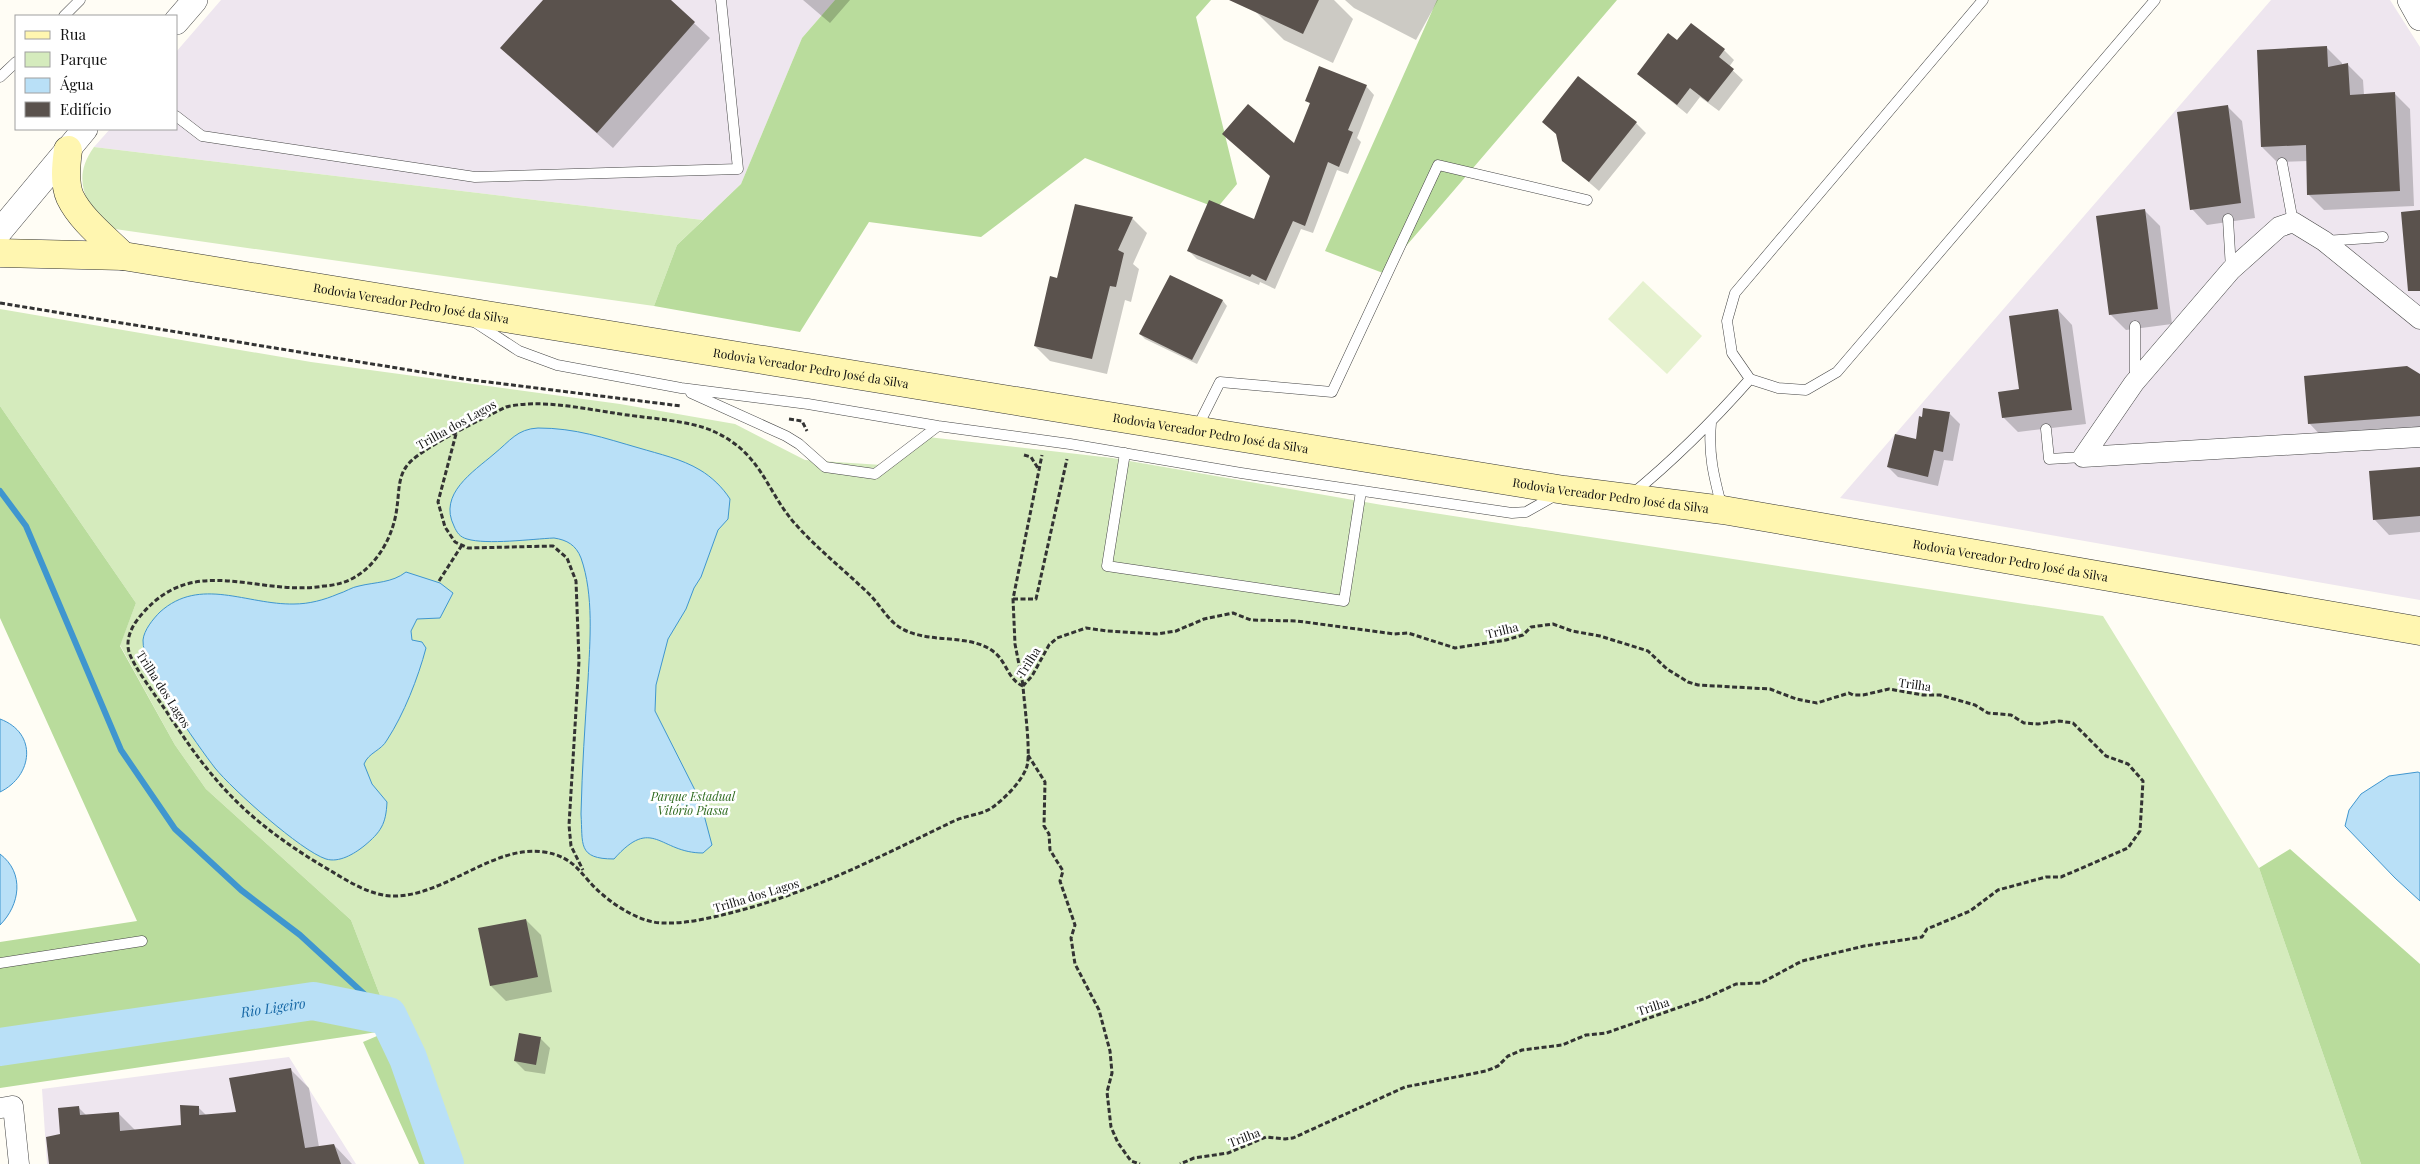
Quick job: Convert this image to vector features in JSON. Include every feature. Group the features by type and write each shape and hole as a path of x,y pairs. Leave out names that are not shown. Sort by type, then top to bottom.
{"main road":[{"path":"68,150 66,175 70,197 87,221 123,256"},
{"name":"Rodovia Vereador Pedro José da Silva","path":"0,253 123,256 1564,490 1723,510 2420,630"}],"street":[{"path":"178,20 196,0"},
{"path":"2410,0 2420,18"},
{"path":"0,231 85,130"},
{"path":"2083,457 2134,383 2231,270 2279,227 2293,222 2324,241 2420,319"},
{"path":"2083,457 2420,437"},
{"path":"6,1107 19,1164"}],"lane":[{"path":"65,15 80,0"},
{"path":"178,118 202,136 475,177 738,169 721,0"},
{"path":"1982,0 1735,293 1727,321 1732,353 1750,379 1778,388 1806,390 1837,372 2155,0"},
{"path":"0,78 15,63"},
{"path":"2282,163 2293,222"},
{"path":"1195,431 1220,382 1332,392 1438,165 1587,200"},
{"path":"2228,218 2231,270"},
{"path":"2324,241 2383,237"},
{"path":"458,311 519,351 557,365 681,388 808,404 938,426 1045,440 1361,491 1512,513 1526,512 1564,490"},
{"path":"2134,383 2135,326"},
{"path":"1627,498 1670,462 1711,423 1750,379"},
{"path":"681,388 786,436 800,444 825,467 875,474 938,426"},
{"path":"1711,423 1709,446 1711,465 1723,510"},
{"path":"2046,429 2048,459 2083,457"},
{"path":"1125,453 1107,566 1344,601 1361,491"},
{"path":"0,963 142,941"}],"path":[{"path":"0,303 464,379 687,407"},
{"name":"Trilha dos Lagos","path":"1023,686 1016,683 1004,663 994,652 979,644 910,633 895,624 869,594 797,527 755,462 743,450 714,431 594,410 522,403 506,406 413,457 401,477 396,515 390,534 380,553 358,576 342,584 304,590 197,580 179,586 145,610 132,627 129,652 152,691 182,734 214,777 238,803 310,859 352,884 390,896 410,894 435,887 512,855 537,851 565,858 584,873 600,893 622,908 648,920 662,923 715,917 769,903 853,871 957,819 990,809 1011,791 1028,767 1028,755"},
{"path":"783,419 802,421 809,435"},
{"path":"456,434 438,502 445,528 455,542 468,548 553,546 567,558 576,581 579,661 569,825 571,846 584,873"},
{"path":"1023,686 1015,644 1013,599 1045,440"},
{"path":"1013,599 1036,599 1070,444"},
{"path":"1022,454 1030,457 1039,470"},
{"path":"439,581 462,545"},
{"name":"Trilha","path":"1140,1164 1131,1162 1118,1143 1111,1127 1107,1092 1112,1074 1105,1030 1099,1010 1075,964 1071,938 1075,925 1060,881 1063,871 1050,850 1049,834 1044,826 1045,782 1028,755 1023,686 1032,676 1053,641 1086,628 1157,634 1176,631 1204,619 1233,613 1251,620 1297,621 1394,634 1408,633 1455,648 1506,640 1523,635 1531,627 1553,624 1572,631 1600,636 1648,651 1667,669 1688,682 1698,685 1770,689 1796,699 1817,703 1849,693 1853,696 1863,695 1889,689 1923,695 1940,695 1975,705 1988,713 2011,715 2024,723 2073,723 2106,756 2128,764 2143,781 2140,831 2128,848 2101,862 2061,877 2046,877 1998,890 1970,911 1927,929 1922,937 1864,946 1802,961 1761,983 1736,984 1706,998 1606,1033 1586,1036 1562,1045 1522,1050 1508,1056 1498,1066 1486,1071 1405,1087 1293,1138 1285,1140 1266,1137 1228,1153 1194,1158 1180,1164"}],"shaded area":[{"path":"221,0 835,0 802,38 741,184 703,220 94,147 109,130 178,130 178,50"},
{"path":"2271,0 2390,0 2420,47 2420,600 1840,498"},
{"path":"289,1057 356,1164 47,1164 42,1089"}],"green space":[{"path":"835,0 1211,0 1196,17 1237,184 1217,208 1085,158 981,237 869,222 800,332 654,306 677,245 741,184 802,38"},
{"path":"1437,0 1617,0 1383,273 1325,251"},
{"path":"94,147 703,220 677,245 654,306 101,227 86,197 82,178 87,158"},
{"path":"1643,281 1702,336 1667,374 1608,319"},
{"name":"Parque Estadual Vitório Piassa","path":"0,309 311,362 620,404 735,424 805,460 882,465 919,436 1112,458 1382,505 2103,616 2259,868 2361,1164 445,1164 408,1058 388,1016 351,920 206,789 175,745 120,645 136,603 0,406"},
{"path":"0,406 136,603 120,646 175,745 206,789 351,920 449,1164 419,1164 363,1042 391,1030 0,1088 0,942 137,921 0,618"},
{"path":"2290,849 2420,964 2420,1164 2361,1164 2259,868"}],"water":[{"path":"538,428 552,428 590,434 678,460 693,466 709,476 730,499 728,519 718,530 701,577 694,588 686,609 668,639 656,685 655,711 700,800 712,845 703,853 676,848 648,838 638,840 627,846 614,859 594,856 584,848 581,814 590,618 588,587 579,553 574,546 554,538 498,542 476,541 462,537 454,526 450,514 451,504 454,494 460,485 514,436"},
{"path":"406,572 440,583 453,593 440,618 417,619 411,631 412,640 422,642 426,648 415,683 405,707 387,740 364,764 372,784 387,802 382,827 370,841 351,855 336,860 326,859 315,854 284,832 251,804 215,768 184,725 160,686 145,652 143,640 145,632 160,612 175,601 191,596 208,594 276,603 305,603 327,598 356,587 389,580"},
{"path":"0,719 21,734 27,755 25,766 19,776 11,785 0,792"},
{"path":"2420,773 2420,901 2345,826 2349,810 2361,794 2389,776"},
{"path":"0,854 13,870 17,889 12,908 0,925"}],"building":[{"path":"543,0 671,0 695,22 597,133 500,48"},
{"path":"1229,0 1319,0 1303,34"},
{"path":"1691,23 1725,49 1719,57 1734,69 1708,102 1690,88 1677,105 1637,74 1668,33 1677,40"},
{"path":"2327,46 2328,67 2348,63 2350,95 2395,92 2400,191 2307,195 2306,145 2261,147 2257,50"},
{"path":"1319,66 1367,85 1348,130 1353,132 1339,167 1328,162 1305,226 1293,221 1266,281 1252,274 1250,277 1187,251 1209,200 1254,219 1270,176 1222,134 1248,104 1294,143 1310,103 1305,101"},
{"path":"1578,76 1637,122 1589,182 1562,161 1556,134 1542,122"},
{"path":"2228,105 2241,203 2190,210 2177,112"},
{"path":"1075,204 1133,217 1118,250 1124,253 1116,287 1110,286 1092,359 1034,346 1050,276 1057,278"},
{"path":"2145,209 2158,309 2109,315 2096,216"},
{"path":"2420,210 2420,291 2408,291 2401,212"},
{"path":"1170,275 1223,300 1192,360 1139,334"},
{"path":"2058,309 2072,410 2002,418 1998,392 2019,389 2009,316"},
{"path":"2407,366 2420,374 2420,416 2308,424 2304,376"},
{"path":"1923,408 1950,412 1943,452 1934,450 1928,477 1887,467 1895,434 1916,439 1919,416 1922,417"},
{"path":"2420,467 2420,516 2373,520 2369,471"},
{"path":"526,919 538,977 490,986 478,928"},
{"path":"519,1033 541,1037 536,1065 514,1061"},
{"path":"291,1068 305,1148 334,1144 341,1164 49,1164 46,1137 60,1134 58,1108 79,1106 80,1115 119,1112 120,1131 181,1125 180,1105 199,1106 199,1115 236,1112 229,1078"}],"waterway":[{"path":"0,491 26,526 121,750 175,829 241,890 300,935 388,1016"},
{"name":"Rio Ligeiro","path":"0,1047 313,1001 388,1016 408,1058 445,1164"}]}
